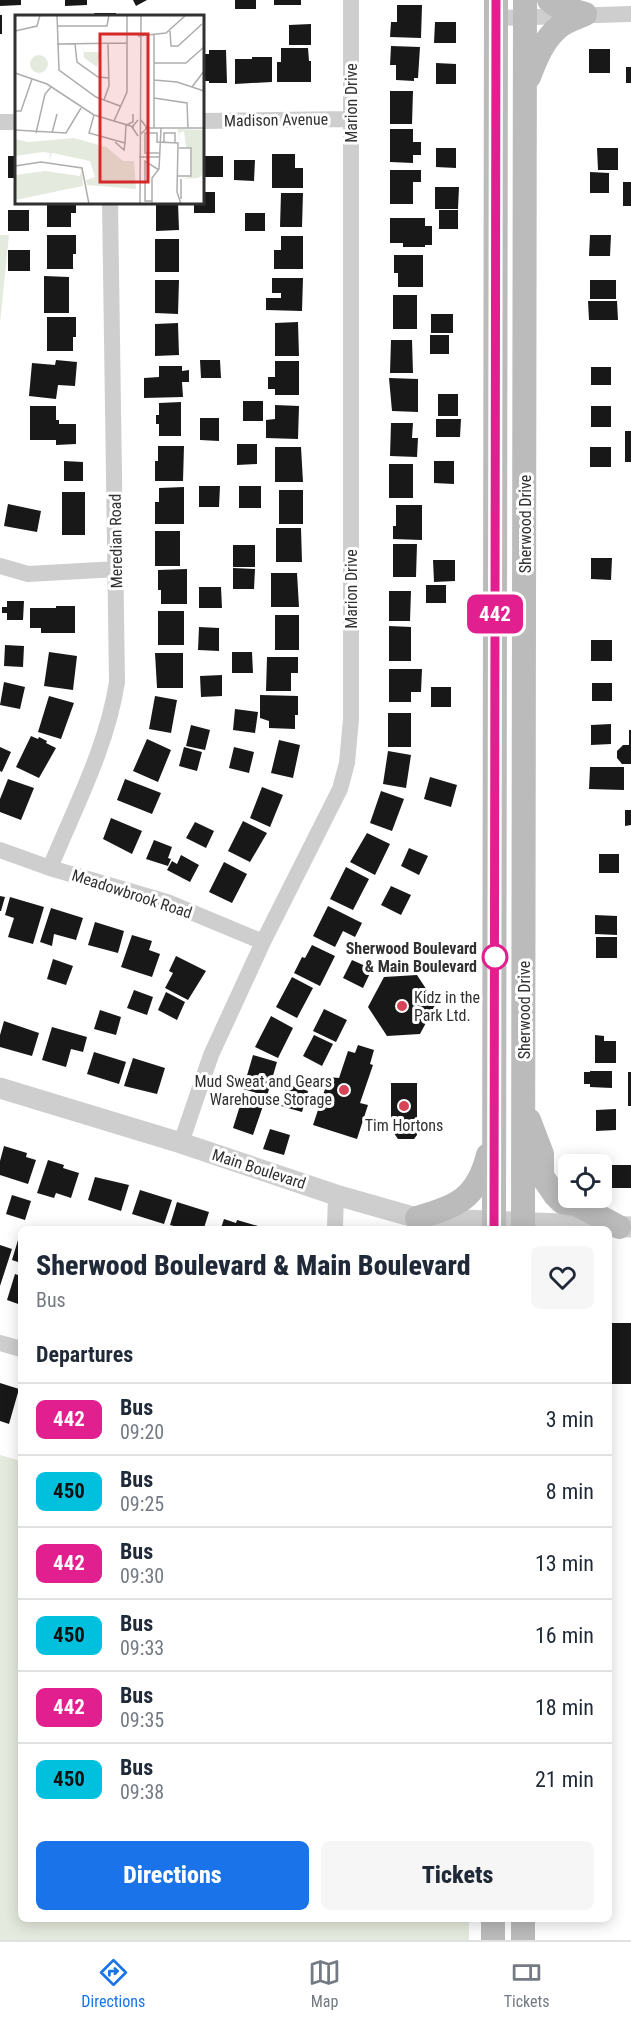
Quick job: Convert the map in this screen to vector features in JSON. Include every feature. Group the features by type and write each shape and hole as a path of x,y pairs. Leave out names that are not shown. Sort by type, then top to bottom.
{"main road":[{"path":"549,0 555,5 585,14"},
{"name":"Sherwood Drive","path":"494,1225 496,9"},
{"name":"Sherwood Drive","path":"523,1226 525,9"},
{"path":"525,85 540,50 551,35 560,26 585,14"},
{"path":"524,1106 542,1154 542,1176 555,1195 562,1202 576,1204 620,1228"},
{"path":"425,1223 472,1192 483,1177 494,1130"},
{"path":"493,1922 493,1940"},
{"path":"523,1922 523,1940"}],"street":[{"name":"Marion Drive","path":"181,1143 211,1055 263,942 340,789 347,763 351,719 351,0"},
{"path":"496,9 525,9 556,18 585,14 631,14"},
{"name":"Madison Avenue","path":"204,121 350,119"},
{"name":"Meredian Road","path":"50,868 101,745 112,712 117,682 110,204"},
{"path":"0,566 28,574 117,569"},
{"name":"Meadowbrook Road","path":"0,850 50,868 167,902 263,942"},
{"name":"Main Boulevard","path":"0,1088 181,1143 425,1223 523,1226"},
{"path":"335,1226 336,1195"},
{"path":"0,1343 18,1349"}],"shaded area":[{"path":"0,235 9,235 0,323"},
{"path":"0,1455 18,1460 18,1922 469,1922 469,1940 0,1940"}],"building":[{"path":"0,0 21,0 21,5 0,6"},
{"path":"65,0 87,0 87,5 65,6"},
{"path":"133,0 147,0 136,6"},
{"path":"235,0 256,0 256,9 235,9"},
{"path":"274,0 301,0 301,5 274,5"},
{"path":"397,5 422,5 421,38 390,37 391,22 397,22"},
{"path":"94,13 116,13 116,15 95,15"},
{"path":"0,15 2,15 2,34 0,34"},
{"path":"435,22 456,22 456,43 434,43"},
{"path":"311,24 311,45 289,45 289,25"},
{"path":"391,46 420,47 418,78 414,78 414,81 396,80 396,65 390,65"},
{"path":"281,48 308,48 309,61 311,61 311,82 277,82 277,62 281,62"},
{"path":"589,49 610,49 610,73 589,73"},
{"path":"209,50 226,50 227,83 204,81 204,54 209,54"},
{"path":"252,57 272,57 272,82 235,84 235,59 252,59"},
{"path":"436,63 456,64 456,84 436,84"},
{"path":"626,67 631,67 631,83 626,83"},
{"path":"390,91 413,91 412,124 390,124"},
{"path":"390,129 413,129 413,142 421,142 421,155 413,155 413,163 390,162"},
{"path":"436,148 456,148 456,168 436,167"},
{"path":"597,148 618,148 618,170 598,170"},
{"path":"272,154 295,154 295,168 303,168 303,188 272,188"},
{"path":"8,156 15,156 15,178 8,178"},
{"path":"204,156 223,156 223,177 204,177"},
{"path":"234,160 255,160 254,181 234,180"},
{"path":"390,170 421,170 421,182 413,182 413,204 390,204"},
{"path":"590,172 609,173 609,193 590,193"},
{"path":"623,182 631,182 631,206 623,206"},
{"path":"435,187 459,187 458,209 435,209"},
{"path":"204,192 215,192 215,213 194,213 194,204 204,204"},
{"path":"281,193 303,193 302,227 280,227"},
{"path":"47,204 76,204 76,213 71,213 71,227 47,227"},
{"path":"156,204 178,204 179,230 156,231"},
{"path":"8,210 29,210 29,231 8,231"},
{"path":"439,210 458,210 458,229 439,229"},
{"path":"245,213 265,213 265,231 245,231"},
{"path":"390,218 425,218 425,226 432,226 432,245 403,247 403,243 390,243"},
{"path":"47,235 76,235 73,269 47,269"},
{"path":"590,235 611,235 610,256 589,256"},
{"path":"281,236 303,236 303,269 274,269 274,250 281,250"},
{"path":"155,239 179,239 179,272 155,272"},
{"path":"8,250 30,250 30,271 8,271"},
{"path":"394,255 423,255 423,287 398,287 398,273 394,273"},
{"path":"44,276 69,277 69,313 44,313"},
{"path":"272,278 303,278 302,311 266,310 266,298 281,298 281,293 272,293"},
{"path":"155,280 179,280 178,314 155,313"},
{"path":"590,280 616,280 616,299 590,299"},
{"path":"393,295 417,295 417,329 393,329"},
{"path":"588,301 617,301 618,320 589,320"},
{"path":"431,314 453,314 453,333 431,333"},
{"path":"47,317 76,317 73,351 47,351"},
{"path":"298,322 299,356 275,356 275,323"},
{"path":"178,323 179,355 155,356 155,324"},
{"path":"430,335 449,335 449,354 430,354"},
{"path":"391,340 412,340 413,373 390,373"},
{"path":"56,360 77,362 75,386 58,385 56,399 29,396 32,363 55,365"},
{"path":"200,360 220,360 221,378 201,378"},
{"path":"275,361 299,361 299,395 275,395 275,389 268,389 268,377 275,377"},
{"path":"159,366 182,366 182,371 189,370 189,382 182,382 183,397 144,398 144,378 159,377"},
{"path":"591,367 611,367 611,385 591,385"},
{"path":"389,378 418,379 418,412 392,411"},
{"path":"438,394 458,394 458,416 438,416"},
{"path":"243,401 263,401 263,421 243,421"},
{"path":"181,402 181,436 159,436 156,415 159,415 159,403"},
{"path":"275,405 299,406 298,439 266,438 266,420 275,419"},
{"path":"30,406 56,406 56,420 59,420 59,424 76,424 76,444 56,445 56,440 30,440"},
{"path":"591,406 611,406 611,427 591,427"},
{"path":"200,418 219,418 219,441 200,440"},
{"path":"436,419 461,419 460,437 436,437"},
{"path":"391,423 413,423 412,438 418,438 417,457 390,456"},
{"path":"625,431 631,431 631,462 625,462"},
{"path":"237,444 257,444 257,464 237,465"},
{"path":"158,446 184,446 183,481 155,481"},
{"path":"275,447 301,447 303,482 275,482"},
{"path":"590,447 611,447 611,467 590,467"},
{"path":"64,461 83,462 83,481 64,481"},
{"path":"434,461 454,461 454,484 434,483"},
{"path":"389,464 413,464 413,498 389,498"},
{"path":"199,486 220,486 219,507 199,507"},
{"path":"239,486 261,486 261,508 239,508"},
{"path":"184,487 184,524 155,524 155,502 159,502 159,488"},
{"path":"279,490 303,490 303,524 279,524"},
{"path":"62,492 85,492 85,535 62,535"},
{"path":"8,504 41,511 37,532 4,526"},
{"path":"396,505 422,505 422,540 393,539 393,526 396,526"},
{"path":"276,528 301,528 302,562 276,562"},
{"path":"155,531 180,531 180,566 155,566"},
{"path":"393,544 417,544 416,577 393,577"},
{"path":"233,545 255,545 255,567 233,567"},
{"path":"591,558 612,558 611,580 591,579"},
{"path":"433,560 455,560 455,581 434,582"},
{"path":"233,568 255,569 254,589 233,589"},
{"path":"187,569 187,604 161,604 158,570"},
{"path":"271,573 297,573 299,607 271,607"},
{"path":"426,585 446,585 446,603 426,603"},
{"path":"199,587 221,587 222,608 199,608"},
{"path":"389,591 411,591 410,621 389,621"},
{"path":"7,601 24,601 23,620 7,620 7,613 2,613 2,607 7,607"},
{"path":"56,606 75,606 75,633 41,633 41,628 30,628 30,608 56,608"},
{"path":"158,611 184,611 184,645 158,645"},
{"path":"275,615 299,615 299,650 275,650"},
{"path":"389,626 411,627 411,661 389,661"},
{"path":"199,627 219,628 219,651 198,650"},
{"path":"591,640 612,640 612,661 591,661"},
{"path":"5,645 24,646 23,667 4,666"},
{"path":"49,652 77,656 73,690 44,686"},
{"path":"232,652 252,652 253,673 232,673"},
{"path":"155,653 183,653 183,688 157,688"},
{"path":"267,657 298,657 298,673 291,673 291,691 266,691"},
{"path":"389,669 422,669 421,692 411,692 411,702 389,702"},
{"path":"222,675 222,696 201,697 200,676"},
{"path":"4,682 25,687 20,709 0,705"},
{"path":"592,683 612,683 612,701 592,701"},
{"path":"431,687 451,687 451,707 431,707"},
{"path":"260,695 298,696 295,729 269,728 269,721 260,718"},
{"path":"49,696 74,703 61,739 38,732"},
{"path":"155,696 177,700 171,733 149,729"},
{"path":"235,709 258,712 255,733 233,730"},
{"path":"388,713 411,713 411,747 388,747"},
{"path":"611,724 611,744 591,745 591,725"},
{"path":"191,725 210,730 205,750 186,746"},
{"path":"629,730 631,730 631,764 622,764 617,758 617,751 623,745 629,745"},
{"path":"31,736 38,739 39,737 56,748 39,778 16,767"},
{"path":"147,739 171,750 158,782 133,771"},
{"path":"279,740 300,745 293,778 271,773"},
{"path":"0,747 11,752 2,772 0,771"},
{"path":"184,747 202,752 197,771 179,766"},
{"path":"234,747 254,752 249,773 229,768"},
{"path":"388,751 411,755 406,788 383,784"},
{"path":"590,767 624,767 624,790 589,789"},
{"path":"430,777 457,785 451,807 424,799"},
{"path":"8,779 34,788 21,820 0,812 0,799"},
{"path":"125,779 161,793 152,814 117,800"},
{"path":"262,787 283,795 270,827 250,818"},
{"path":"381,791 404,799 392,831 370,823"},
{"path":"625,810 631,810 631,825 625,826"},
{"path":"111,818 142,831 132,854 103,839"},
{"path":"243,821 267,833 250,862 228,851"},
{"path":"195,822 214,831 206,848 186,838"},
{"path":"367,833 390,844 375,875 350,862"},
{"path":"154,840 172,847 168,866 146,859"},
{"path":"409,848 428,856 419,875 401,866"},
{"path":"599,854 619,854 619,873 599,873"},
{"path":"181,855 199,865 190,882 167,870 172,861 177,864"},
{"path":"224,862 247,874 232,903 209,892"},
{"path":"346,867 369,879 353,910 330,899"},
{"path":"391,886 411,895 401,915 381,905"},
{"path":"0,896 5,897 1,911 0,911"},
{"path":"10,897 44,907 33,944 8,937 14,918 5,915"},
{"path":"328,906 362,923 355,937 343,931 335,947 313,936"},
{"path":"51,908 83,918 76,940 54,934 52,946 40,942"},
{"path":"595,915 617,916 617,935 595,934"},
{"path":"95,922 124,931 118,953 88,945"},
{"path":"132,935 152,941 149,950 160,954 152,977 121,967"},
{"path":"596,937 617,937 617,958 596,958"},
{"path":"312,945 335,956 320,986 294,973 302,957 305,958"},
{"path":"176,956 206,971 188,1000 165,988 173,973 169,971"},
{"path":"53,959 73,966 66,985 47,979"},
{"path":"352,960 372,969 363,988 343,978"},
{"name":"Kidz in the Park Ltd.","path":"417,975 436,1004 420,1034 387,1036 368,1007 384,977"},
{"path":"292,977 313,988 297,1018 276,1007"},
{"path":"134,990 153,997 147,1015 127,1008"},
{"path":"166,992 185,1002 177,1020 158,1010"},
{"path":"324,1009 347,1020 336,1042 313,1031"},
{"path":"100,1010 121,1017 116,1035 94,1029"},
{"path":"271,1016 293,1028 278,1058 255,1047"},
{"path":"4,1021 39,1033 32,1056 0,1047 0,1035"},
{"path":"52,1027 87,1037 83,1052 71,1049 66,1067 42,1060"},
{"path":"314,1035 333,1044 322,1066 303,1056"},
{"path":"595,1035 604,1036 604,1041 616,1041 616,1063 595,1063"},
{"name":"Mud Sweat and Gears Warehouse Storage","path":"358,1045 374,1050 370,1064 373,1065 360,1103 368,1105 357,1139 313,1125 329,1077 339,1078 348,1051 355,1053"},
{"path":"94,1052 126,1062 119,1084 87,1074"},
{"path":"253,1055 277,1062 267,1096 243,1089"},
{"path":"133,1058 165,1068 157,1094 124,1086"},
{"path":"612,1071 612,1088 590,1087 590,1084 584,1084 584,1072"},
{"path":"628,1072 631,1072 631,1106 628,1106"},
{"name":"Tim Hortons","path":"391,1083 417,1083 417,1135 414,1139 398,1139 391,1129"},
{"path":"287,1084 308,1091 302,1112 281,1106"},
{"path":"243,1096 264,1103 253,1135 233,1128"},
{"path":"616,1109 616,1130 596,1131 596,1110"},
{"path":"270,1129 290,1135 284,1155 263,1149"},
{"path":"4,1146 27,1153 26,1157 36,1160 28,1184 0,1175 0,1161"},
{"path":"48,1160 79,1173 71,1198 56,1193 54,1198 37,1193"},
{"path":"612,1165 631,1165 631,1188 612,1188"},
{"path":"95,1177 129,1185 121,1211 88,1200"},
{"path":"140,1190 172,1200 164,1224 132,1214"},
{"path":"12,1195 31,1201 25,1220 6,1214"},
{"path":"177,1202 209,1212 205,1226 170,1225"},
{"path":"224,1219 258,1226 222,1226"},
{"path":"18,1240 18,1262 12,1260"},
{"path":"0,1245 12,1249 0,1286"},
{"path":"15,1274 18,1275 18,1304 7,1300"},
{"path":"612,1323 631,1323 631,1384 612,1384"},
{"path":"0,1383 18,1389 18,1392 9,1424 0,1421"}],"bus line":[{"name":"442","path":"494,1226 496,0"}],"place":[{"name":"Sherwood Boulevard & Main Boulevard","path":"495,957"},
{"name":"Kidz in the Park Ltd.","path":"402,1006"},
{"name":"Mud Sweat and Gears Warehouse Storage","path":"344,1090"},
{"name":"Tim Hortons","path":"404,1106"}]}
